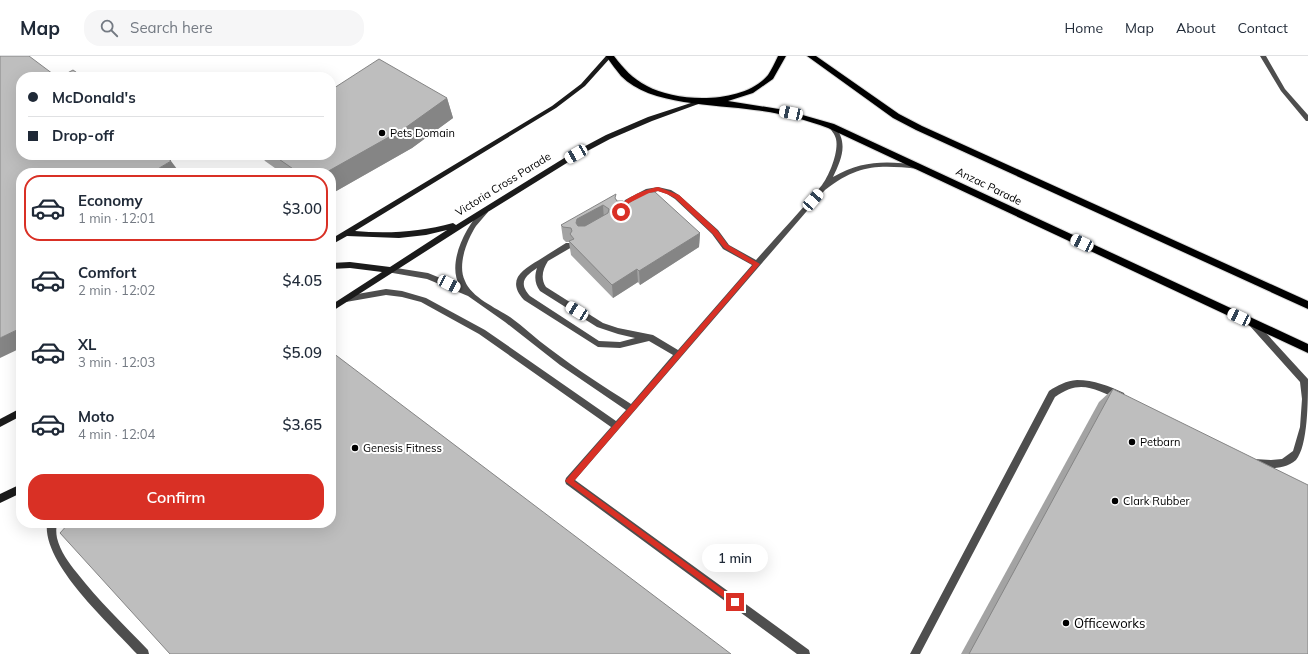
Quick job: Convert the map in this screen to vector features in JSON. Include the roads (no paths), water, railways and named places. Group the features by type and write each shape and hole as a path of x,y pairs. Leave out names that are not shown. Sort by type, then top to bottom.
{"main road":[{"name":"Anzac Parade","path":"609,56 622,72 644,87 672,98 781,111 808,117 831,126 924,168 1308,349"},
{"path":"336,239 558,104 583,85 609,56"},
{"path":"703,102 735,96 758,87 773,74 782,56"},
{"name":"Anzac Parade","path":"811,56 848,84 896,116 919,128 1308,305"},
{"name":"Victoria Cross Parade","path":"336,305 557,164 608,137 650,119 703,102"},
{"path":"345,233 382,237 406,236 439,230 467,221"},
{"path":"336,266 350,265 390,270"},
{"path":"0,423 16,415"},
{"path":"0,499 16,491"}],"street":[{"path":"1263,56 1283,90 1308,119"},
{"path":"823,188 833,169 840,147 840,137 831,126"},
{"path":"805,654 569,481 823,188 845,172 857,167 886,164 924,168"},
{"path":"621,212 627,202 648,191 658,189 669,192 677,197 715,232 726,247 757,264"},
{"path":"470,294 460,277 461,256 471,228 477,218 490,206"},
{"path":"569,245 528,270 521,278 520,288 527,298 598,344 620,345 650,337"},
{"path":"547,258 542,265 538,276 538,283 542,289 600,325 618,331 650,337 679,355"},
{"path":"390,270 428,276 470,294 511,323 552,356 632,409"},
{"path":"346,299 386,292 402,294 423,300 482,332 617,426"},
{"name":"Anzac Parade","path":"1252,323 1306,382"},
{"path":"1245,460 1268,464 1289,461 1296,454 1306,432 1306,382"},
{"path":"915,654 1052,394 1068,384 1096,384 1130,401"},
{"path":"52,528 53,542 63,562 88,593 144,654"}],"place":[{"name":"Pets Domain","path":"382,133"},
{"name":"Petbarn","path":"1132,442"},
{"name":"Genesis Fitness","path":"355,448"},
{"name":"Clark Rubber","path":"1115,501"},
{"name":"Officeworks","path":"1066,623"}]}
